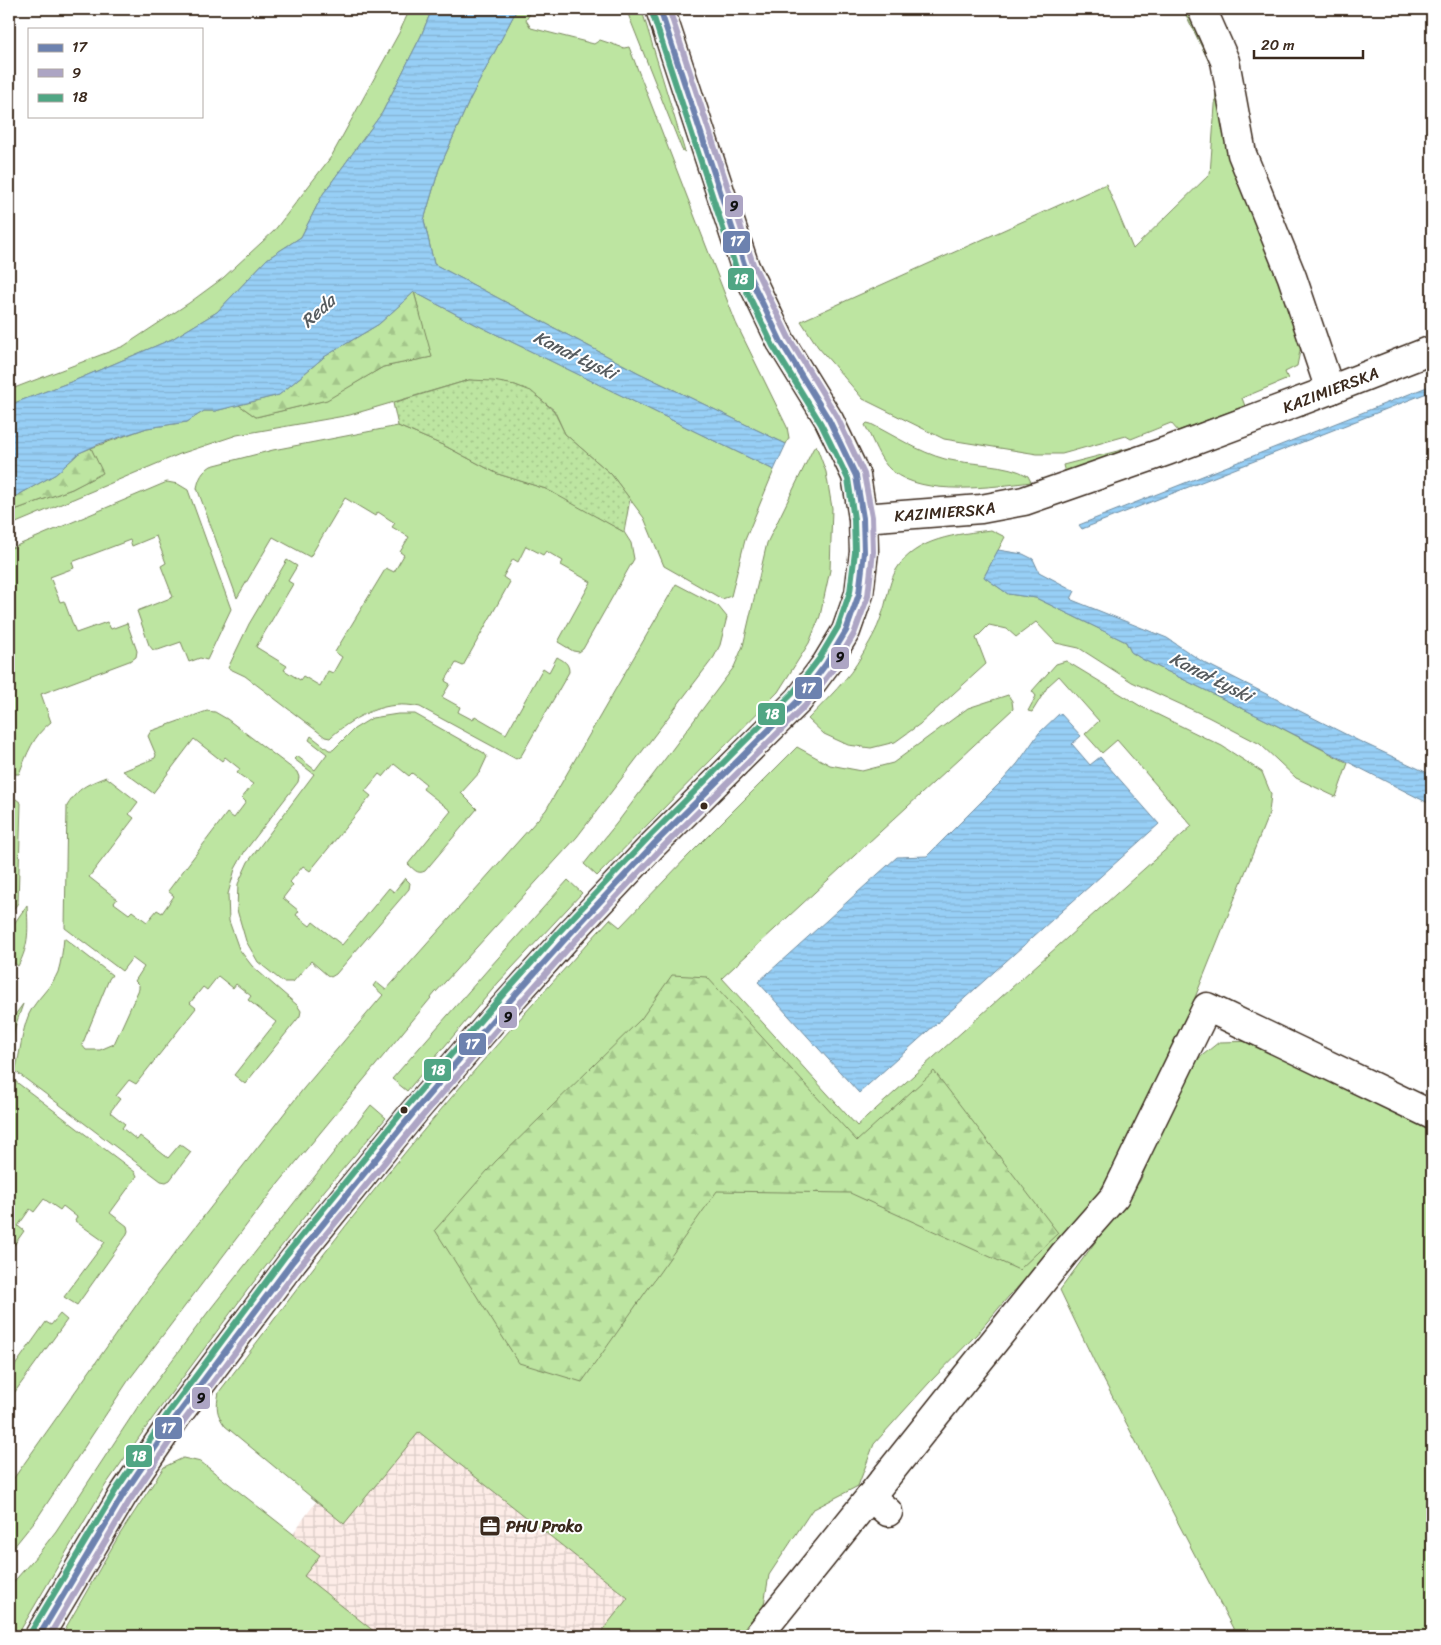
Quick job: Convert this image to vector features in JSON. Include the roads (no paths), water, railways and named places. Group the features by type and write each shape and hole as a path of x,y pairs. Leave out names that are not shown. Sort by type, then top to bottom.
{"street":[{"path":"39,1636 123,1495 176,1418 293,1261 498,1014 567,937 654,845 788,713 821,671 846,631 859,594 864,552 863,518 856,476 829,420 781,342 745,267 660,9"},
{"path":"1202,9 1225,60 1242,154 1292,277 1330,390"},
{"name":"KAZIMIERSKA","path":"863,518 982,509 1024,502 1330,390 1432,350"},
{"path":"758,1636 879,1504 1064,1254 1115,1196 1207,1007 1432,1115"}],"water":[{"path":"432,9 517,9 470,99 439,169 424,220 434,264 639,373 786,444 774,470 475,324 414,292 379,324 324,357 279,395 215,411 204,411 187,422 147,428 99,444 79,453 56,474 9,500 9,405 76,380 172,339 217,312 267,259 301,237 323,194 382,113 421,36"},
{"path":"1432,385 1432,391 1082,529 1079,525"},
{"name":"Kanał Łyski","path":"998,550 1023,554 1033,559 1039,572 1075,591 1072,600 1167,638 1203,662 1359,741 1432,775 1432,805 1142,659 1131,652 1126,642 1036,598 1008,594 984,577"},
{"path":"1060,713 1081,736 1072,744 1090,765 1100,757 1159,824 859,1093 758,982 897,857 927,856 1004,779 1039,733"}],"place":[{"name":"PHU Proko","path":"490,1526"}],"water label":[{"name":"Reda","path":"318,311"}]}
